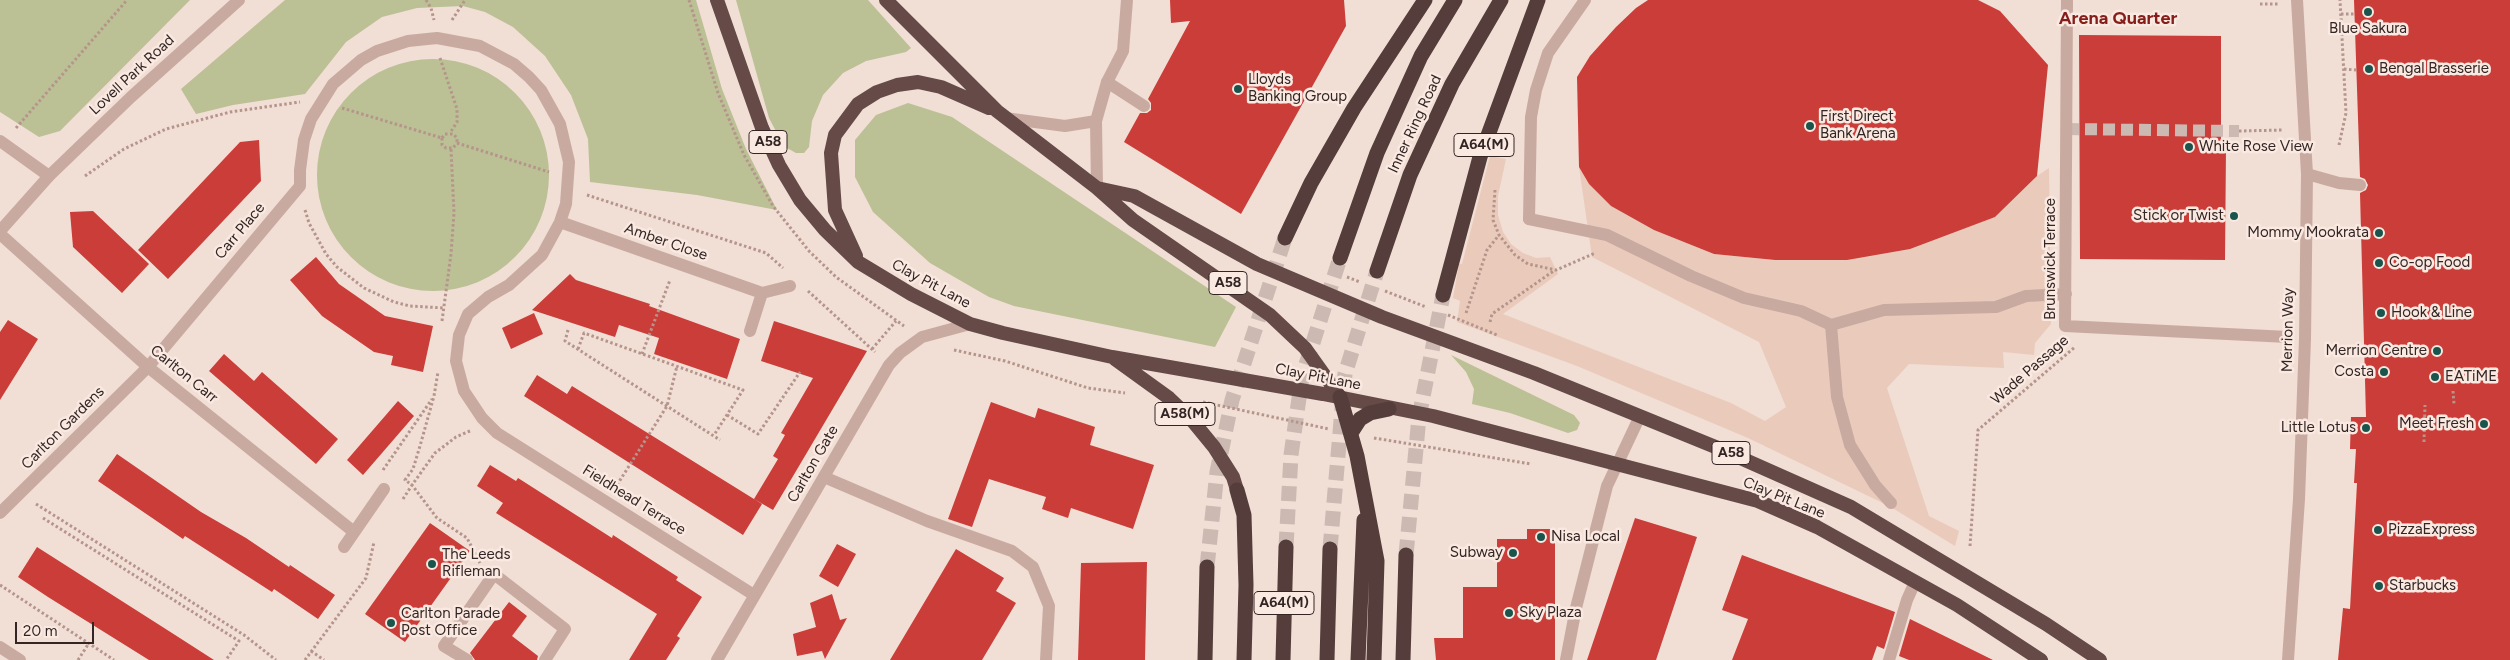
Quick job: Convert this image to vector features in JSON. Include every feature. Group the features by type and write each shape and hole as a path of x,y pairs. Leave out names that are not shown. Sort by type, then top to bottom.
{"highway":[{"name":"Clay Pit Lane","path":"717,0 744,80 779,166 800,200 825,230 858,262 911,294 970,324 1112,357 1340,397 1389,409 1433,416 1758,501 1817,528 1957,605 2041,660"},
{"name":"Clay Pit Lane","path":"886,0 1001,114 1097,188 1134,196 1256,264 1382,317 1534,373 1640,416 1718,448 1851,507 2046,624 2100,660"},
{"path":"1285,238 1311,183 1354,108 1425,0"},
{"name":"Inner Ring Road","path":"1340,258 1377,154 1421,56 1454,0"},
{"name":"Inner Ring Road","path":"1377,271 1410,175 1452,84 1501,0"},
{"name":"A64(M)","path":"1443,295 1480,157 1538,0"},
{"path":"858,262 835,210 831,153 835,135 858,104 877,92 897,85 918,82 941,87 1001,114"},
{"name":"A58","path":"1097,188 1133,220 1270,314 1305,348 1340,397"},
{"name":"A58(M)","path":"1112,357 1169,398 1191,419 1214,447 1233,477 1244,515 1246,586 1244,660"},
{"path":"1340,397 1366,496 1377,561 1374,660"},
{"path":"1351,433 1360,419 1370,413 1389,409"},
{"path":"1358,660 1366,496"},
{"name":"A64(M)","path":"1283,660 1286,547"},
{"name":"A64(M)","path":"1327,660 1330,550"},
{"path":"1403,660 1406,555"},
{"path":"1205,660 1208,567"}],"street":[{"name":"Lovell Park Road","path":"0,232 49,176 131,97 239,0"},
{"path":"1097,188 1096,120 1107,82 1123,51 1126,0"},
{"path":"1585,0 1548,53 1536,90 1531,117 1529,219 1607,235 1691,276 1744,298 1801,311 1831,326 1884,310 1996,307 2026,296 2066,294"},
{"name":"Brunswick Terrace","path":"2067,0 2065,326 2288,337"},
{"name":"Merrion Way","path":"2288,660 2300,499 2307,174 2297,0"},
{"name":"Fieldhead Terrace","path":"321,100 346,71 377,51 408,41 437,38 462,41 497,54 514,64 541,90 560,124 566,144 569,184 560,222 542,255 509,285 488,297 468,314 459,335 456,361 464,391 482,418 497,432 754,595"},
{"path":"1107,82 1144,106"},
{"path":"300,186 304,140 321,100"},
{"path":"1001,114 1065,126 1096,120"},
{"path":"0,141 49,176"},
{"path":"2307,174 2339,183 2360,185"},
{"name":"Carr Place","path":"148,366 300,186"},
{"name":"Amber Close","path":"560,222 762,293"},
{"name":"Carlton Carr","path":"0,232 148,366 354,532"},
{"path":"750,332 762,293 790,286"},
{"name":"Carlton Gate","path":"717,660 890,365 900,353 922,337 970,324"},
{"path":"1831,326 1837,397 1850,445 1875,485 1891,502"},
{"name":"Carlton Gardens","path":"0,513 148,366"},
{"path":"1566,660 1576,608 1607,486 1640,416"},
{"path":"824,478 927,521 1012,551 1033,568 1049,606 1046,660"},
{"path":"344,547 384,489"},
{"path":"467,660 444,646 494,574 565,629 545,660"},
{"path":"1889,660 1907,600 1915,582"},
{"path":"0,647 20,660"}],"path":[{"path":"12,133 127,0"},
{"path":"2339,145 2346,113 2340,0"},
{"path":"2341,14 2354,14"},
{"path":"85,176 124,148 166,129 230,112 321,100 442,138 450,133 457,122 456,109 440,58 437,38"},
{"path":"2344,69 2356,70"},
{"path":"2239,131 2290,130"},
{"path":"450,133 456,138 457,143"},
{"path":"442,138 444,147 451,149"},
{"path":"457,143 549,172 588,196 766,253 786,271"},
{"path":"442,326 454,213 451,149 457,143"},
{"path":"300,186 306,214 317,239 326,254 350,278 364,288 394,302 410,306 450,307"},
{"path":"1466,313 1487,250 1499,235"},
{"path":"642,354 676,263"},
{"path":"1490,322 1492,314 1556,270"},
{"path":"806,290 872,349 896,321 886,314"},
{"name":"Wade Passage","path":"1970,546 1978,430 2097,328"},
{"path":"568,330 565,341 720,440"},
{"path":"578,349 584,333 743,390 714,436"},
{"path":"961,352 1006,361 1088,388"},
{"path":"438,364 434,396 413,469 405,480 437,518 467,538 479,563 494,574"},
{"path":"607,502 667,406 676,366"},
{"path":"727,415 758,434 800,372"},
{"path":"2453,391 2454,404"},
{"path":"384,489 375,480 434,396"},
{"path":"1215,404 1328,429"},
{"path":"2424,442 2425,405"},
{"path":"402,500 435,453 456,437 478,428 497,432"},
{"path":"1397,442 1538,466"},
{"path":"20,493 244,635 276,660"},
{"path":"43,518 239,641 226,660"},
{"path":"305,660 366,578 372,544 377,537"},
{"path":"0,585 114,660"},
{"path":"78,660 88,643"},
{"path":"312,651 324,660"}],"green space":[{"path":"0,0 190,0 60,131 39,137 0,112"},
{"path":"285,0 696,0 722,89 746,149 777,210 697,195 590,182 588,139 571,95 545,56 513,27 485,12 463,6 417,8 382,17 346,42 305,94 233,105 196,114 181,89"},
{"path":"736,0 868,0 911,48 906,52 866,61 843,73 823,95 812,121 809,147 804,153 796,153 787,148 780,139 769,118"},
{"path":"433,59 456,61 488,73 507,85 523,101 535,120 544,141 549,175 547,198 535,230 523,249 507,265 488,277 467,286 433,291 410,289 378,277 359,265 343,249 331,230 322,209 317,175 319,152 331,120 343,101 359,85 378,73 399,64"},
{"path":"908,103 952,117 1236,307 1215,347 1014,306 989,297 930,263 873,212 855,177 855,140 876,115"},
{"path":"1451,355 1574,415 1580,423 1577,430 1568,433 1510,413 1472,404 1474,389 1466,372"}],"shaded area":[{"path":"1490,156 1506,159 1498,196 1498,215 1503,232 1511,244 1523,253 1536,258 1550,257 1558,274 1503,314 1731,403 1765,421 1786,407 1759,342 1592,257 1579,167 1589,184 1611,206 1655,230 1714,254 1775,260 1995,217 2037,176 2049,168 2051,324 2035,343 2034,355 2003,352 2004,368 1909,364 1887,388 1929,516 1959,531 1955,546 1889,506 1748,438 1577,366 1457,322 1460,301 1453,298 1459,264 1462,264"}],"building":[{"name":"Lloyds Banking Group","path":"1170,0 1344,0 1346,26 1241,214 1124,142 1140,113 1147,113 1151,110 1151,103 1148,99 1190,21 1171,23"},
{"name":"First Direct Bank Arena","path":"1648,0 1978,0 2000,11 2048,65 2037,176 1995,217 1910,249 1847,260 1775,260 1714,254 1654,230 1611,206 1589,184 1579,167 1577,77 1590,56 1616,27 1636,8"},
{"name":"Merrion Centre","path":"2354,0 2510,0 2510,660 2338,660 2343,608 2350,609 2356,502 2357,483 2354,483 2356,449 2350,449 2351,417 2366,417 2360,193 2366,190 2368,185 2365,179 2360,177"},
{"name":"White Rose View","path":"2079,35 2221,36 2221,147 2226,147 2225,260 2080,259"},
{"path":"259,140 261,181 168,279 138,250 240,142"},
{"path":"93,211 149,264 122,293 73,247 70,212"},
{"path":"316,257 339,284 385,316 433,326 423,372 391,365 393,356 374,352 322,316 290,280"},
{"path":"570,274 576,280 650,304 649,306 740,339 727,379 654,354 659,338 619,325 615,337 532,310"},
{"path":"534,313 543,334 511,349 502,328"},
{"path":"8,320 38,339 0,400 0,332"},
{"path":"774,321 867,351 773,510 754,499 778,459 773,456 785,435 781,433 813,378 761,361"},
{"path":"224,354 254,381 262,372 338,439 316,464 209,371"},
{"path":"537,375 567,394 572,386 762,504 743,535 524,396"},
{"path":"398,401 414,416 363,475 347,460"},
{"path":"991,402 1035,418 1038,408 1095,427 1090,445 1154,465 1133,529 1071,508 1068,518 1042,509 1046,497 989,479 972,527 948,519"},
{"path":"117,454 201,512 246,538 289,567 290,565 335,595 318,619 274,589 272,592 185,536 183,539 98,481"},
{"path":"490,465 516,481 518,478 612,538 613,535 678,577 676,580 702,597 677,636 680,638 666,660 629,660 657,614 496,513 503,503 477,486"},
{"path":"1635,518 1697,537 1656,660 1587,660"},
{"path":"430,523 470,551 405,642 365,614"},
{"name":"Sky Plaza","path":"1527,529 1555,529 1555,660 1436,660 1434,638 1463,638 1463,587 1497,587 1497,539 1527,539"},
{"path":"837,544 856,554 838,587 819,576"},
{"path":"37,547 214,660 149,660 48,597 18,577"},
{"path":"956,549 1004,578 996,591 1016,603 982,660 890,660"},
{"path":"1742,555 1895,612 1884,649 1877,646 1872,660 1732,660 1748,619 1722,610"},
{"path":"1147,562 1145,660 1078,660 1081,563"},
{"path":"832,594 840,620 847,618 825,659 822,651 797,656 793,634 816,627 810,603"},
{"path":"509,602 527,616 512,636 538,656 537,660 475,660 470,653"},
{"path":"1910,619 1993,660 1909,660 1899,656"}],"tunnel":[{"path":"2067,129 2239,131"},
{"path":"1207,567 1217,472 1232,400 1285,238"},
{"path":"1286,547 1291,455 1302,377 1340,258"},
{"path":"1330,549 1345,374 1377,271"},
{"path":"1406,555 1419,417 1443,295"}],"place":[{"name":"Blue Sakura","path":"2368,12"},
{"name":"Bengal Brasserie","path":"2369,69"},
{"name":"Lloyds Banking Group","path":"1238,89"},
{"name":"First Direct Bank Arena","path":"1810,126"},
{"name":"White Rose View","path":"2189,147"},
{"name":"Stick or Twist","path":"2234,216"},
{"name":"Mommy Mookrata","path":"2379,233"},
{"name":"Co-op Food","path":"2379,263"},
{"name":"Hook & Line","path":"2381,313"},
{"name":"Merrion Centre","path":"2437,351"},
{"name":"Costa","path":"2384,372"},
{"name":"EATiME","path":"2435,377"},
{"name":"Meet Fresh","path":"2484,424"},
{"name":"Little Lotus","path":"2366,428"},
{"name":"PizzaExpress","path":"2378,530"},
{"name":"Nisa Local","path":"1541,537"},
{"name":"Subway","path":"1513,553"},
{"name":"The Leeds Rifleman","path":"432,564"},
{"name":"Starbucks","path":"2379,586"},
{"name":"Sky Plaza","path":"1509,613"},
{"name":"Carlton Parade Post Office","path":"391,623"}],"district":[{"name":"Arena Quarter","path":"2118,19"}]}
